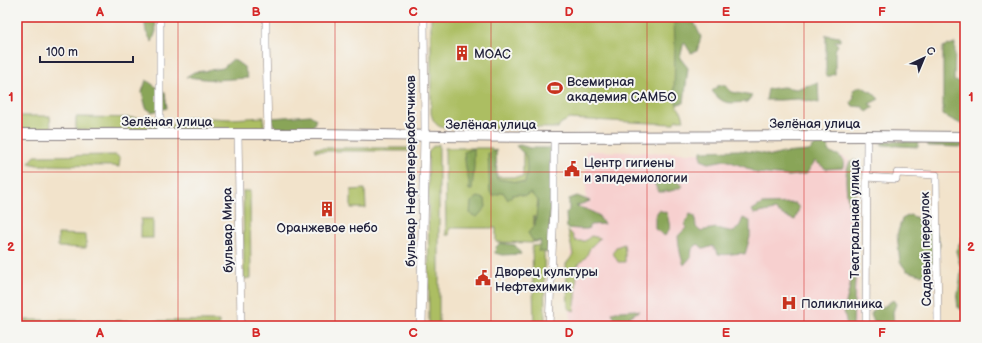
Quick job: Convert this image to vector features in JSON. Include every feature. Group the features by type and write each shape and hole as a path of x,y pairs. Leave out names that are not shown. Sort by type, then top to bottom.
{"main road":[{"name":"Зелёная улица","path":"17,134 318,134 554,137 965,137"}],"street":[{"path":"160,17 160,134"},
{"path":"266,17 268,134"},
{"name":"бульвар Нефтепереработчиков","path":"422,326 425,136 424,17"},
{"name":"бульвар Мира","path":"238,134 240,326"},
{"name":"Театральная улица","path":"866,326 867,136"},
{"path":"549,326 554,208 554,137"},
{"name":"Садовый переулок","path":"867,177 896,179 896,173 936,175 938,323"}],"shaded area":[{"path":"586,151 843,156 857,167 858,326 570,326 571,199 586,198"}],"green space":[{"path":"144,17 155,17 156,31 152,42 146,32"},
{"name":"Всемирная академия САМБО","path":"431,17 679,17 677,106 682,113 684,120 676,120 673,124 569,119 560,124 558,128 440,127 434,122 431,113"},
{"path":"675,17 695,17 694,22 701,37 697,51 691,53 684,42 680,58 688,68 684,103 677,104 674,97"},
{"path":"826,35 840,37 840,41 834,41 838,45 835,50 835,74 830,76 826,76"},
{"path":"955,43 954,81 965,83 965,126 943,115 943,47"},
{"path":"233,59 244,67 248,78 214,80 186,77 194,72 223,68"},
{"path":"146,80 165,93 167,108 152,112 146,108 142,92"},
{"path":"818,83 819,103 798,99 766,100 768,89 783,87 797,89"},
{"path":"719,85 724,85 732,92 752,96 747,102 731,103 724,101 716,96 712,91"},
{"path":"861,86 872,92 879,99 869,104 874,107 867,112 863,107 852,106 851,102 854,98 853,90"},
{"path":"310,115 316,119 313,127 276,128 273,124 272,118"},
{"path":"17,116 50,116 51,130 17,130"},
{"path":"76,117 158,118 157,129 153,130 76,130"},
{"path":"192,117 231,119 264,117 264,127 227,130 169,129 176,120"},
{"path":"883,141 919,142 918,147 881,145"},
{"path":"927,141 965,142 965,147 928,146"},
{"path":"817,143 829,145 828,151 832,154 838,155 844,160 843,168 826,169 815,161 806,174 789,176 756,173 745,167 725,160 709,163 701,160 701,151 739,150 772,156 783,153 809,151"},
{"path":"439,144 439,326 429,326 428,153 432,147"},
{"path":"520,145 530,148 551,148 549,253 538,251 541,241 533,241 528,233 535,225 538,200 530,193 525,196 519,194 512,195 508,200 503,192 493,196 490,192 488,153 496,150 497,179 525,183 527,169 526,156 516,146"},
{"path":"315,148 410,148 410,151 315,151"},
{"path":"445,148 492,148 492,177 523,177 523,150 551,150 550,241 534,242 534,216 533,243 496,242 496,228 450,228 449,235 446,235"},
{"path":"474,148 472,190 469,190 464,152"},
{"path":"116,155 120,158 119,167 37,165 29,163 35,156"},
{"path":"855,160 859,163 857,171 859,185 855,189 856,203 848,204 846,182 847,171 850,161"},
{"path":"675,180 683,186 671,191 659,192 655,185 655,181"},
{"path":"365,189 366,208 351,208 351,190"},
{"path":"243,191 250,191 251,278 244,279"},
{"path":"577,196 590,201 576,206 598,215 604,224 590,225 588,229 567,228 566,213 569,210 569,199"},
{"path":"478,197 485,199 486,207 477,217 470,214 471,202"},
{"path":"795,203 799,208 795,220 786,217 775,210 754,214 752,210 762,204"},
{"path":"659,210 667,213 670,228 665,236 655,229 655,216"},
{"path":"690,214 695,216 696,227 700,231 716,228 734,232 740,225 743,218 750,221 750,237 745,254 718,254 713,246 704,249 698,244 692,249 691,257 684,265 678,236 686,228 685,223"},
{"path":"910,215 922,220 937,234 940,245 932,270 921,275 907,271 900,262 897,235 902,219"},
{"path":"141,219 153,219 153,238 141,238"},
{"path":"568,230 572,234 575,241 585,241 591,236 600,238 590,248 586,257 577,266 574,311 568,308 566,264 573,255"},
{"path":"58,234 86,235 86,248 58,247"},
{"path":"965,236 965,311 958,308 957,299 961,269 956,251 962,238"},
{"path":"500,243 515,245 521,254 502,255 495,253 496,247"},
{"path":"624,244 625,262 618,262 613,253 616,247"},
{"path":"544,245 545,326 534,326 532,246"},
{"path":"855,268 858,272 855,280 853,326 847,326 844,311 850,286 852,269"},
{"path":"893,300 896,304 893,312 894,325 873,321 871,314 876,307 883,307"},
{"path":"635,310 639,311 629,317 639,324 638,326 618,326 612,313"},
{"path":"25,320 219,321 219,326 25,326"}],"place":[{"name":"МОАС","path":"462,53"},
{"name":"Всемирная академия САМБО","path":"555,88"},
{"name":"Центр гигиены и эпидемиологии","path":"572,169"},
{"name":"Оранжевое небо","path":"327,209"},
{"name":"Дворец культуры Нефтехимик","path":"483,278"},
{"name":"Поликлиника","path":"789,303"}]}
